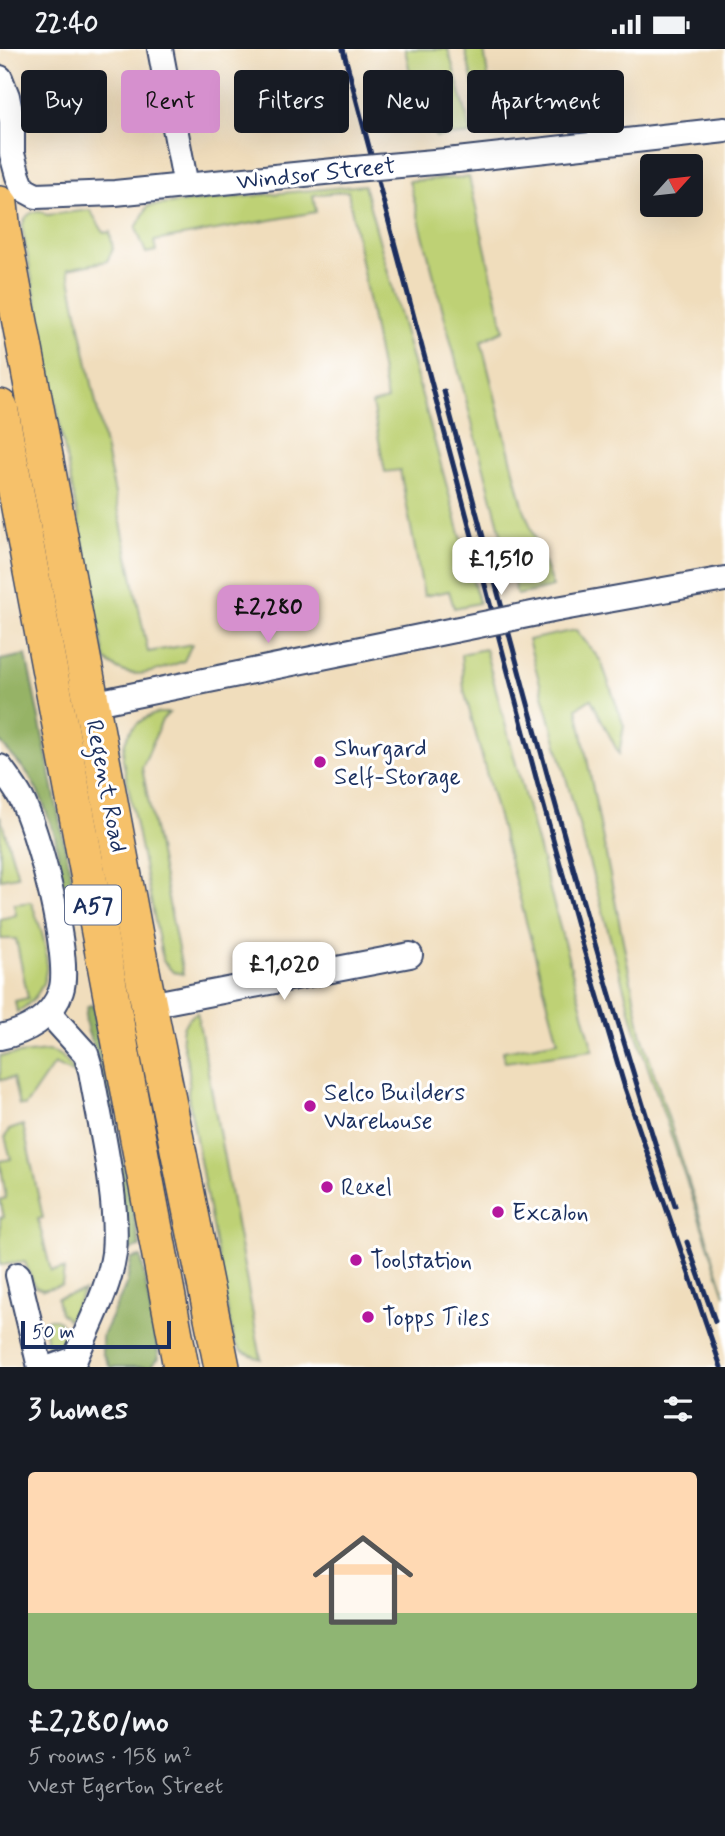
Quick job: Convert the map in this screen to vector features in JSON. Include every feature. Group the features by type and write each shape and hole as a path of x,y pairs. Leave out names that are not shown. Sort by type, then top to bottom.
{"highway":[{"name":"Regent Road","path":"1,226 149,1005 222,1367"},
{"path":"0,303 18,396 19,426 4,444"},
{"name":"Regent Road","path":"0,407 4,444 173,1356"}],"street":[{"path":"160,49 186,186"},
{"name":"Windsor Street","path":"0,78 12,122 12,154 23,189 36,196 115,193 457,160 725,130"},
{"path":"4,444 42,438"},
{"path":"91,703 557,609 725,579"},
{"path":"0,767 21,798 40,848 63,950 65,971 62,991 49,1013 38,1022 0,1037"},
{"path":"149,1005 410,955"},
{"path":"49,1013 86,1054 113,1212 113,1254 109,1274 97,1311 70,1364"},
{"path":"18,1275 35,1306 40,1367"}],"green space":[{"path":"405,49 448,49 467,116 467,133 472,134 436,137 434,133 453,133 453,70 409,70"},
{"path":"465,49 484,49 487,70 470,70"},
{"path":"469,177 504,330 481,341 523,506 553,587 517,595 409,181"},
{"path":"364,185 479,603 454,608 449,591 424,596 400,470 385,472 372,404 387,400 348,191 313,195 316,212 154,241 156,251 146,253 136,228 148,206"},
{"path":"90,210 104,233 110,232 113,249 107,261 68,269 148,652 192,644 184,661 153,672 124,672 105,659 22,228 25,219 34,212 47,215"},
{"path":"576,630 601,661 624,726 619,754 591,699 577,708 641,1032 725,1295 636,1032 528,640"},
{"path":"485,649 593,1050 505,1062 503,1051 558,1041 464,690 461,654"},
{"path":"26,655 74,890 73,911 62,881 55,836 42,800 29,775 0,742 0,660"},
{"path":"158,713 169,713 162,720 142,768 183,974 173,972 163,961 123,760 125,743 132,730 143,720"},
{"path":"0,816 18,876 0,879"},
{"path":"31,902 47,961 40,989 31,1001 17,1012 15,1001 28,998 16,939 1,939 0,919 16,915 14,904"},
{"path":"93,1005 140,1247 129,1250 97,1053 86,1024 88,1006"},
{"path":"197,1012 261,1359 241,1351 233,1339 188,1095 189,1072 182,1032 184,1025"},
{"path":"48,1051 64,1059 74,1074 54,1064 25,1106 19,1105 13,1078 0,1080 0,1056"},
{"path":"23,1125 43,1218 38,1219 51,1271 64,1269 62,1285 43,1290 35,1287 25,1262 0,1265 0,1218 4,1217 0,1200 6,1198 0,1161 11,1159 5,1137 9,1130"},
{"path":"141,1257 159,1358 150,1367 110,1367 102,1353 102,1336 127,1283 131,1259"},
{"path":"84,1291 68,1320 60,1313 57,1298"},
{"path":"49,1319 56,1319 65,1327 65,1345 61,1350 51,1350 47,1345 44,1323"}],"railway":[{"path":"343,49 584,950 625,1088 721,1367"},
{"path":"444,391 583,902 675,1206"},
{"path":"687,1242 715,1321"}],"place":[{"name":"Shurgard Self-Storage","path":"320,762"},
{"name":"Selco Builders Warehouse","path":"310,1106"},
{"name":"Rexel","path":"327,1187"},
{"name":"Excalon","path":"498,1212"},
{"name":"Toolstation","path":"356,1260"},
{"name":"Topps Tiles","path":"368,1317"}]}
